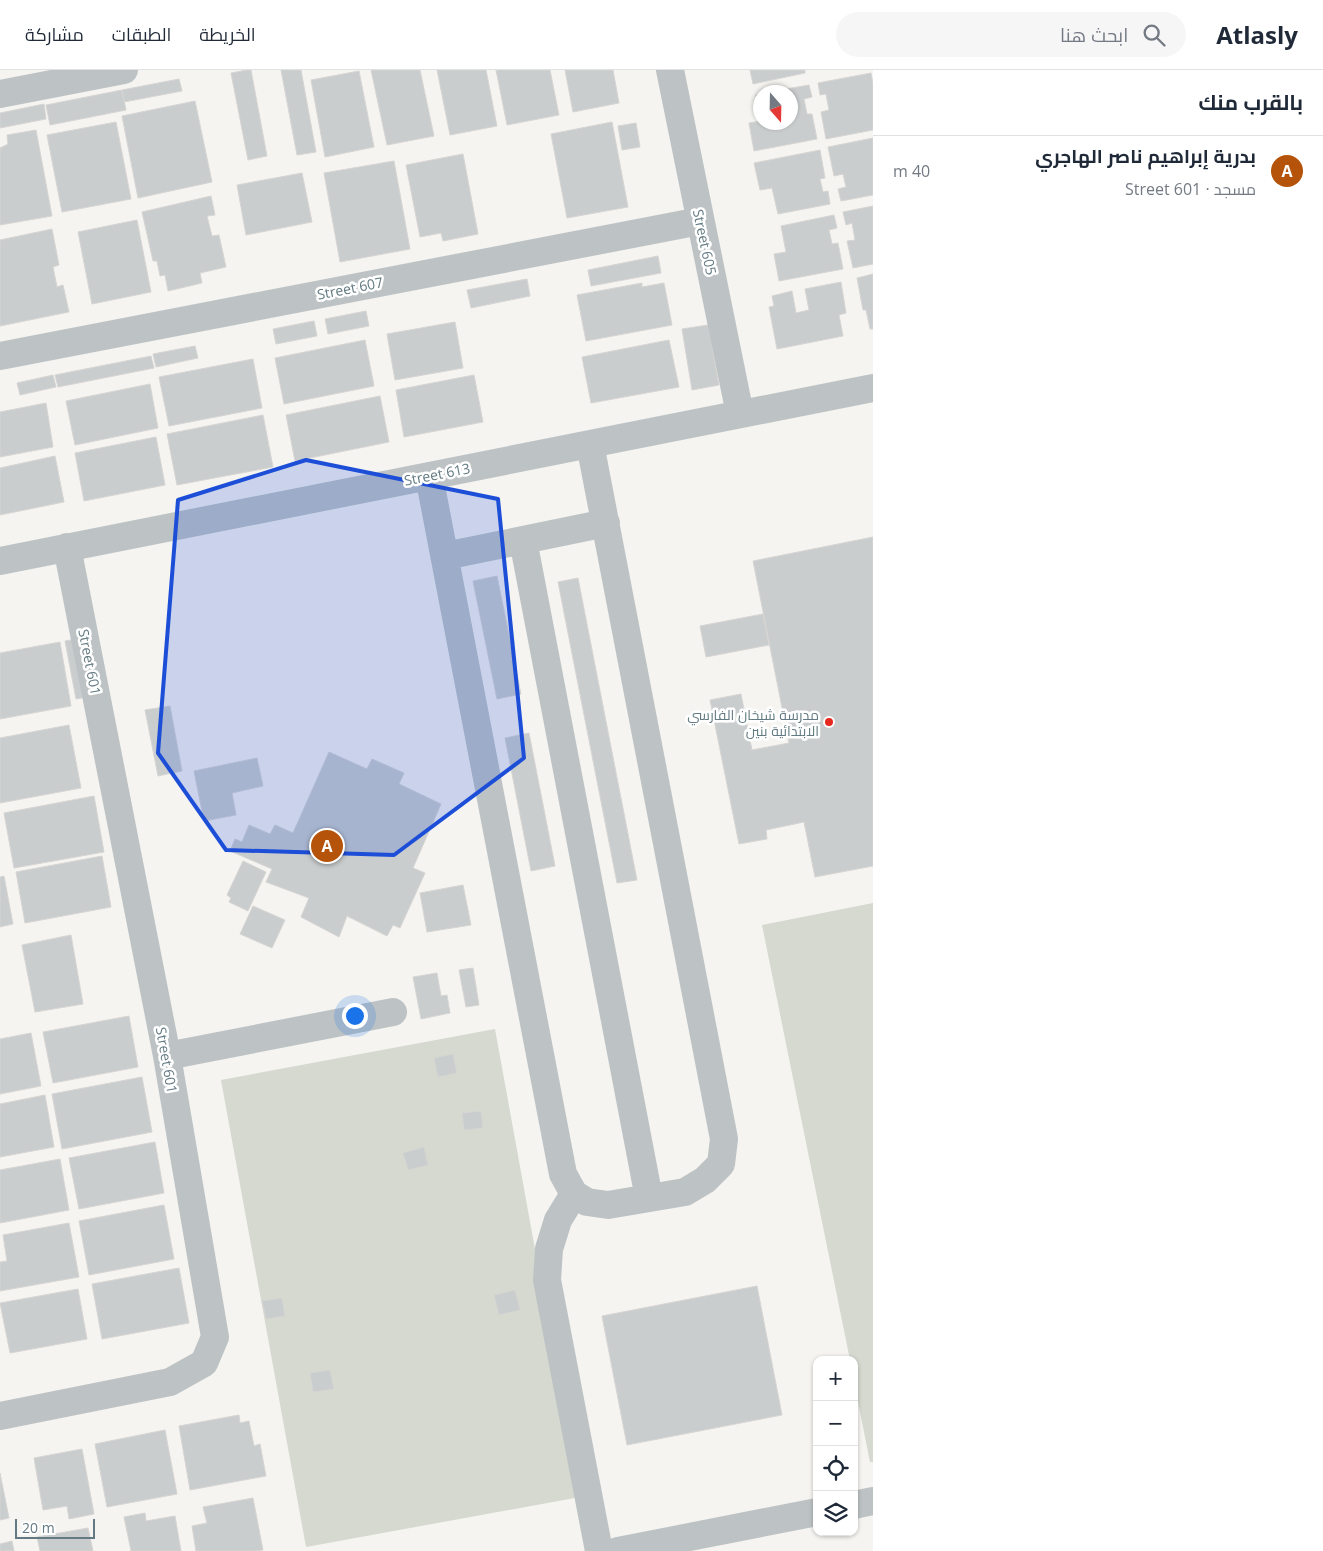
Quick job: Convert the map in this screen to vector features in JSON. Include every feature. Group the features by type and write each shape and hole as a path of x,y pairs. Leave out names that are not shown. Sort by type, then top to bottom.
{"street":[{"path":"0,94 124,70"},
{"name":"Street 605","path":"670,70 740,414"},
{"name":"Street 607","path":"0,356 700,221"},
{"name":"Street 613","path":"0,561 873,388"},
{"path":"429,476 564,1174 574,1194 587,1202 608,1205 685,1192 705,1180 721,1164 724,1139 590,444"},
{"path":"445,556 606,523"},
{"path":"523,540 650,1198"},
{"name":"Street 601","path":"0,1416 170,1382 204,1363 215,1337 167,1056 67,547"},
{"path":"167,1056 393,1012"},
{"path":"574,1194 558,1220 551,1242 547,1280 599,1551"},
{"path":"858,1504 873,1501"},
{"path":"618,1551 813,1513"}],"highlighted area":[{"path":"306,460 498,499 524,758 394,855 226,850 158,753 178,500"}],"shaded area":[{"path":"873,903 873,1462 870,1462 858,1402 858,1356 849,1356 762,925"},
{"path":"495,1029 580,1497 306,1547 221,1080"}],"building":[{"path":"251,70 267,156 248,160 231,73"},
{"path":"281,70 301,70 316,152 297,155"},
{"path":"371,70 420,70 434,136 387,145"},
{"path":"437,70 486,70 497,126 450,135"},
{"path":"496,70 550,70 559,115 507,125"},
{"path":"565,70 613,70 619,103 573,112"},
{"path":"750,70 805,70 805,73 753,84"},
{"path":"359,71 374,147 325,157 311,80"},
{"path":"871,73 873,84 873,130 826,139 821,112 829,110 826,94 820,95 818,83"},
{"path":"179,79 182,91 124,102 122,90"},
{"path":"809,85 812,97 804,99 807,114 812,114 817,139 754,151 749,123 753,122 753,130 798,130 798,87"},
{"path":"122,90 126,110 50,125 46,105"},
{"path":"195,101 212,182 138,198 122,116"},
{"path":"44,104 46,119 0,128 0,113"},
{"path":"116,122 131,199 62,212 47,135"},
{"path":"612,122 628,207 567,218 551,134"},
{"path":"636,123 640,147 622,150 618,126"},
{"path":"36,130 52,216 0,225 0,148 8,144 7,135"},
{"path":"873,138 873,195 841,201 838,189 846,187 843,174 834,176 828,147"},
{"path":"820,150 825,178 820,179 823,192 828,191 830,204 778,214 772,188 760,190 754,163"},
{"path":"463,154 478,234 443,241 441,233 420,237 406,165"},
{"path":"394,161 410,249 340,262 324,173"},
{"path":"302,173 312,222 246,235 237,185"},
{"path":"211,196 215,215 207,216 212,236 219,235 226,267 200,273 202,283 168,291 165,275 160,276 157,261 153,261 142,212"},
{"path":"873,206 873,264 853,268 847,241 855,240 852,223 846,225 843,212"},
{"path":"834,215 837,228 829,230 832,244 838,243 843,269 779,281 774,254 786,252 781,226"},
{"path":"137,220 151,292 92,304 78,232"},
{"path":"52,229 59,265 53,267 57,287 63,285 69,312 0,326 0,240"},
{"path":"658,256 661,273 591,286 588,270"},
{"path":"873,274 873,329 870,329 866,310 863,310 857,278"},
{"path":"527,279 530,296 471,308 467,290"},
{"path":"841,282 846,313 839,315 843,336 777,349 769,307 774,306 772,296 792,291 796,313 809,310 805,289"},
{"path":"642,283 642,287 664,283 672,325 586,341 577,295"},
{"path":"366,311 369,326 328,334 325,319"},
{"path":"314,321 317,336 276,344 273,329"},
{"path":"455,322 463,368 395,380 387,334"},
{"path":"708,325 719,385 692,390 682,329"},
{"path":"365,340 374,386 284,404 275,358"},
{"path":"669,340 679,387 591,403 582,357"},
{"path":"195,346 198,358 156,367 153,354"},
{"path":"151,356 154,368 58,387 55,375"},
{"path":"253,359 262,408 169,426 159,377"},
{"path":"53,375 56,387 20,395 17,383"},
{"path":"474,375 483,422 404,437 396,390"},
{"path":"150,384 158,428 75,445 66,401"},
{"path":"380,396 389,442 295,461 286,415"},
{"path":"46,403 53,447 0,457 0,412"},
{"path":"263,415 273,467 177,485 167,434"},
{"path":"156,437 165,485 84,501 75,453"},
{"path":"55,456 64,502 0,515 0,468"},
{"name":"مدرسة شيخان الفارسي الابتدائية بنين","path":"873,537 873,866 815,877 804,822 766,830 767,839 739,844 710,700 741,694 752,750 789,743 753,561"},
{"path":"497,576 521,694 497,699 473,581"},
{"path":"578,578 637,880 617,883 558,582"},
{"path":"763,614 769,645 706,657 700,626"},
{"path":"81,638 93,696 76,699 65,641"},
{"path":"60,642 71,706 0,719 0,653"},
{"path":"170,706 182,771 158,776 145,710"},
{"path":"69,725 81,788 0,803 0,738"},
{"path":"529,733 555,866 531,871 505,738"},
{"path":"329,752 367,769 372,759 404,773 399,784 441,804 413,868 425,873 400,928 393,925 387,936 347,916 339,937 301,917 309,898 266,882 272,869 230,851 235,839 242,842 249,825 270,834 275,825 293,833"},
{"path":"257,758 263,786 232,793 236,815 204,821 194,771"},
{"path":"94,796 104,852 14,868 4,813"},
{"path":"102,856 111,907 25,923 16,872"},
{"path":"243,861 266,872 248,911 229,902 231,898 227,895"},
{"path":"4,876 13,924 0,927 0,877"},
{"path":"463,885 471,925 427,932 420,893"},
{"path":"253,906 285,920 272,948 240,934"},
{"path":"71,935 83,1004 35,1012 22,945"},
{"path":"473,968 479,1005 466,1007 459,970"},
{"path":"437,973 441,996 447,995 450,1013 421,1019 413,977"},
{"path":"129,1016 138,1067 53,1083 43,1032"},
{"path":"31,1033 41,1086 0,1094 0,1039"},
{"path":"453,1054 457,1073 438,1077 434,1058"},
{"path":"142,1077 152,1132 62,1149 52,1094"},
{"path":"45,1095 54,1147 0,1157 0,1104"},
{"path":"481,1111 483,1128 464,1130 462,1113"},
{"path":"155,1142 164,1193 79,1209 69,1158"},
{"path":"424,1147 428,1165 408,1170 403,1153"},
{"path":"60,1159 69,1210 0,1223 0,1170"},
{"path":"164,1205 174,1259 89,1275 79,1221"},
{"path":"69,1223 79,1277 0,1291 0,1262 7,1261 3,1235"},
{"path":"179,1268 189,1323 102,1339 92,1284"},
{"path":"757,1286 782,1415 627,1445 602,1316"},
{"path":"78,1289 87,1339 10,1353 0,1303"},
{"path":"515,1290 520,1310 499,1315 494,1295"},
{"path":"282,1298 285,1316 266,1319 262,1301"},
{"path":"330,1370 334,1389 313,1392 310,1373"},
{"path":"239,1415 240,1423 249,1421 254,1446 260,1444 266,1476 190,1490 179,1426"},
{"path":"165,1430 177,1494 107,1507 95,1444"},
{"path":"82,1449 94,1514 69,1519 67,1506 43,1510 34,1458"},
{"path":"0,1473 9,1518 0,1520"},
{"path":"253,1498 263,1550 196,1551 192,1526 207,1523 203,1507"},
{"path":"145,1513 146,1521 175,1516 181,1551 131,1551 124,1517"},
{"path":"88,1528 93,1551 40,1551 37,1537"},
{"path":"12,1541 14,1551 0,1551 0,1544"}],"place":[{"name":"مدرسة شيخان الفارسي الابتدائية بنين","path":"829,722"},
{"name":"بدرية إبراهيم ناصر الهاجري","path":"327,846"}]}
